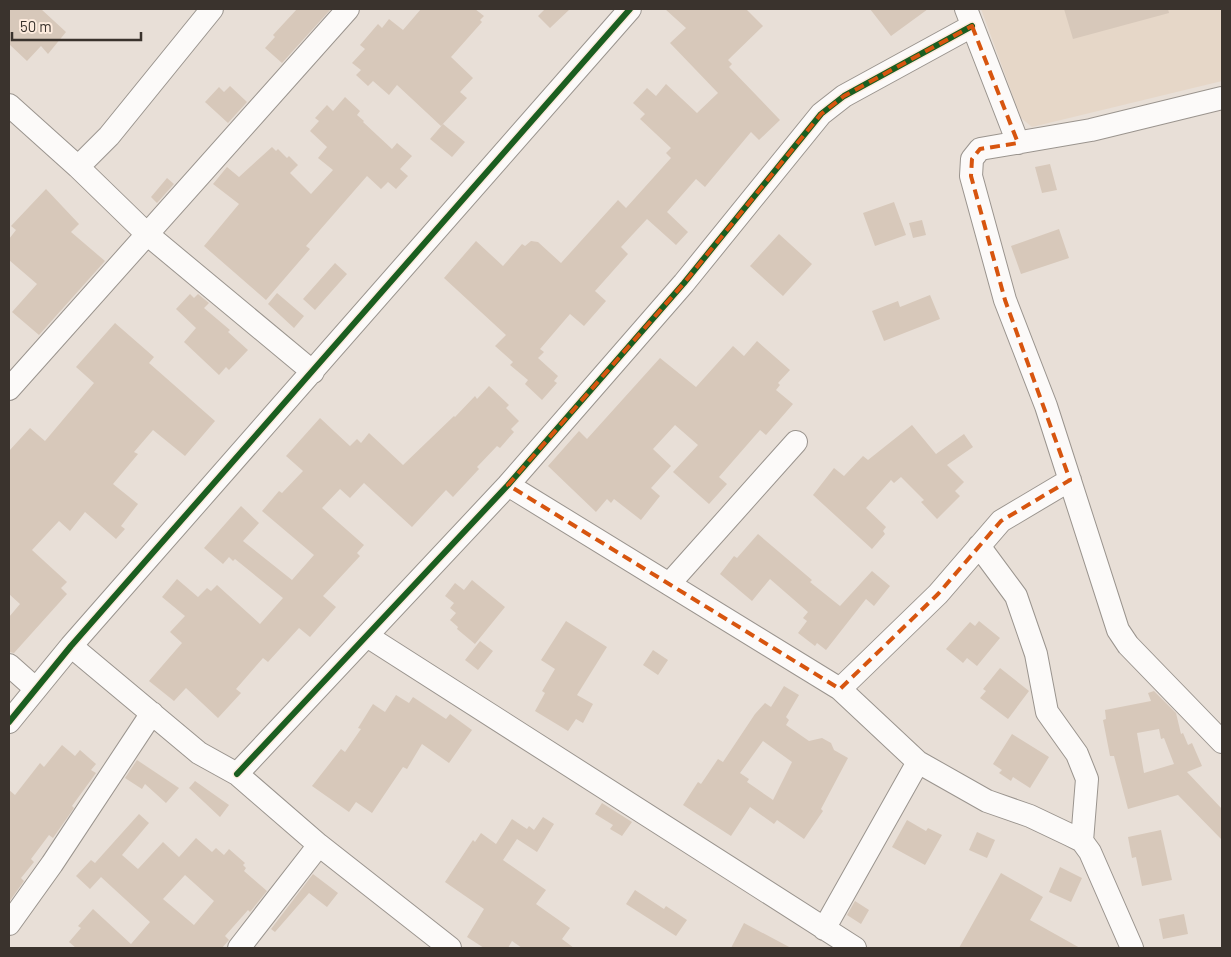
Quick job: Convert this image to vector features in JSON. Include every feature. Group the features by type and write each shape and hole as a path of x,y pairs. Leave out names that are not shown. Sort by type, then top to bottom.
{"street":[{"path":"13,375 146,234 348,9"},
{"path":"9,722 71,646 630,9"},
{"path":"78,167 109,136 205,11"},
{"path":"237,774 508,485 684,283 820,114 844,96 969,17 1018,143"},
{"path":"1222,98 1091,130 980,149 972,159 971,176 1005,300 1046,406 1118,630 1128,645 1222,742"},
{"path":"9,105 78,167 146,234 313,372"},
{"path":"670,583 796,442"},
{"path":"840,690 938,594 1001,521 1070,480"},
{"path":"508,485 670,583 840,690 918,762 987,801 1030,816 1082,841 1090,852 1132,948"},
{"path":"979,546 1016,596 1036,654 1047,712 1077,754 1087,779 1082,841"},
{"path":"367,636 855,948"},
{"path":"71,646 199,753 237,774 319,845 450,948"},
{"path":"9,665 36,689"},
{"path":"9,924 52,864 152,712"},
{"path":"824,929 918,762"},
{"path":"239,948 319,845"}],"highlighted area":[{"path":"972,26 1018,143 980,149 972,159 971,176 1005,300 1070,480 1001,521 938,594 840,689 508,485 684,283 821,114 844,96"}],"shaded area":[{"path":"981,9 1222,9 1222,81 1032,127 1021,118"}],"building":[{"path":"9,9 41,9 66,32 48,54 41,46 27,61 9,44"},
{"path":"297,9 331,9 282,63 265,48 275,37 273,35"},
{"path":"421,9 475,9 484,16 480,20 482,22 451,57 473,78 460,92 467,98 441,126 397,85 389,95 373,81 368,86 356,75 361,70 352,63 365,49 360,45 378,24 382,28 389,19 403,30"},
{"path":"545,9 570,9 550,28 538,16"},
{"path":"665,9 746,9 763,26 728,60 732,64 729,67 780,120 759,140 751,132 705,187 696,179 667,212 688,232 676,245 647,219 621,247 628,254 595,291 606,301 584,326 570,314 540,349 544,352 538,358 558,376 554,381 557,383 542,400 525,384 528,380 510,365 513,362 495,346 506,335 444,278 476,241 503,266 522,244 525,246 531,241 538,242 561,263 618,200 626,208 671,158 666,153 671,148 640,119 645,114 633,103 647,88 656,96 666,84 697,113 718,93 670,43 686,28"},
{"path":"870,9 928,9 891,36"},
{"path":"1064,9 1168,9 1169,13 1073,39"},
{"path":"230,86 247,102 228,123 205,102 219,87 224,92"},
{"path":"345,97 360,111 357,115 363,122 392,149 397,143 412,156 400,169 408,176 396,189 388,182 381,189 367,176 306,246 310,249 266,300 204,246 239,204 213,184 227,167 239,177 272,147 276,151 278,149 287,158 289,156 298,165 290,173 311,194 333,170 318,158 327,147 310,131 319,121 315,118 327,105 333,111"},
{"path":"443,124 465,142 452,157 430,139"},
{"path":"1050,164 1057,190 1042,193 1035,167"},
{"path":"167,178 174,184 157,203 151,197"},
{"path":"46,189 79,224 71,232 105,261 39,335 12,312 37,284 9,260 9,239 16,230 11,226"},
{"path":"894,202 906,235 875,246 863,213"},
{"path":"922,220 926,235 913,238 909,223"},
{"path":"1059,229 1069,258 1021,274 1011,246"},
{"path":"779,234 812,264 783,296 750,266"},
{"path":"335,263 347,274 315,310 303,299"},
{"path":"277,293 304,316 294,328 268,304"},
{"path":"190,294 194,298 198,294 209,303 204,308 230,330 228,332 248,350 229,370 226,367 219,375 184,342 196,328 176,309"},
{"path":"930,295 940,319 884,341 872,311 898,301 900,307"},
{"path":"115,323 154,357 149,363 215,421 185,456 153,430 134,452 138,454 113,484 138,504 121,526 125,529 116,539 85,512 70,531 59,521 32,550 67,582 61,588 67,594 14,653 9,652 9,617 20,604 9,594 9,451 30,428 45,441 94,383 76,367"},
{"path":"757,341 790,370 778,383 780,385 776,390 793,404 766,435 760,430 719,477 727,484 709,504 673,472 698,445 675,425 653,449 671,466 651,488 660,496 641,520 614,499 611,503 607,499 596,512 548,466 579,431 587,439 660,358 696,387 733,346 744,356"},
{"path":"489,386 509,405 506,408 519,421 511,429 514,432 500,448 497,446 477,467 479,469 453,497 446,490 412,527 364,483 350,498 340,489 322,508 364,545 357,553 360,556 323,596 336,607 310,637 299,628 268,662 263,658 236,689 241,693 218,718 186,688 174,701 149,681 182,643 170,632 185,616 162,597 177,579 198,597 207,588 211,591 217,585 260,624 283,598 235,559 233,561 229,557 223,564 204,548 241,506 259,523 243,541 292,580 314,555 262,511 279,491 282,493 303,471 286,456 320,418 350,446 357,439 361,443 369,433 403,465 475,396 477,399"},
{"path":"912,425 936,454 964,434 973,447 947,465 964,482 955,491 960,496 937,519 921,502 924,500 901,477 894,483 891,480 866,508 886,527 883,531 885,534 872,549 813,495 834,468 844,476 863,456 868,460"},
{"path":"758,534 812,580 810,582 840,606 872,571 890,586 874,606 866,599 826,650 817,643 815,646 798,633 807,621 803,618 808,612 770,579 752,601 720,574 734,556 737,558"},
{"path":"472,580 505,607 475,644 457,629 458,627 450,620 456,613 450,608 454,603 445,596 455,583 464,590"},
{"path":"566,621 607,647 577,695 593,704 583,723 576,719 568,731 535,711 545,693 542,691 555,669 541,660"},
{"path":"979,621 1000,638 977,666 967,658 963,663 946,649 970,622 975,626"},
{"path":"480,641 493,651 478,670 465,660"},
{"path":"653,650 668,660 658,675 643,665"},
{"path":"1000,668 1029,691 1008,719 980,698 986,691 983,689"},
{"path":"784,686 799,695 786,717 789,720 786,725 809,741 822,738 831,743 834,750 848,758 821,809 823,811 804,839 777,820 774,824 750,807 731,836 683,805 698,782 701,784 718,759 723,762 755,714 765,703 771,707","holes":["763,741 792,762 773,800 747,782 749,779 740,773"]},
{"path":"1154,691 1176,713 1181,734 1183,733 1188,745 1192,743 1202,766 1187,772 1222,809 1222,840 1178,795 1128,809 1114,756 1110,756 1103,720 1106,719 1105,710 1151,701 1148,693","holes":["1159,729 1161,739 1164,738 1174,764 1144,773 1137,733"]},
{"path":"396,695 409,703 413,697 446,719 450,714 472,730 449,763 422,744 407,769 403,767 372,813 356,802 349,812 312,786 341,749 345,752 361,729 358,728 373,704 385,712"},
{"path":"1012,734 1049,757 1030,788 1013,777 1011,781 999,773 1002,770 993,764"},
{"path":"62,745 75,756 80,750 96,764 91,770 96,773 72,806 74,808 53,838 49,835 31,859 34,862 21,878 24,881 9,902 9,790 15,795 40,763 44,767"},
{"path":"137,760 179,788 166,803 145,784 142,789 125,778"},
{"path":"195,781 229,805 220,817 189,788"},
{"path":"602,803 632,822 622,836 610,829 613,825 595,814"},
{"path":"139,814 149,823 122,855 138,869 163,842 179,857 196,838 212,852 216,848 224,855 229,849 245,863 243,865 246,868 244,871 267,891 250,912 248,910 225,936 229,940 222,948 76,948 69,942 81,928 78,926 93,909 131,944 150,922 101,877 90,889 76,876 91,860 95,863","holes":["185,875 214,901 194,925 163,899"]},
{"path":"543,817 554,824 537,852 517,839 503,860 546,890 536,904 570,928 562,939 574,948 522,948 512,941 508,948 484,948 467,937 484,909 445,882 473,840 475,842 481,833 496,844 512,819 527,829 529,826 534,830"},
{"path":"907,820 926,831 928,828 942,835 925,865 892,847"},
{"path":"1161,830 1172,880 1142,886 1136,857 1132,858 1128,837"},
{"path":"977,832 995,840 987,858 969,850"},
{"path":"1060,867 1082,878 1071,902 1049,892"},
{"path":"1001,873 1043,897 1030,920 1080,948 959,948"},
{"path":"313,874 338,893 327,907 309,893 275,932 271,929"},
{"path":"635,890 664,909 666,906 687,920 676,936 626,904"},
{"path":"855,901 869,910 861,924 847,915"},
{"path":"1184,914 1188,934 1163,939 1159,919"},
{"path":"744,923 791,948 731,948"}],"cycle path":[{"path":"9,722 71,646 630,9"},
{"path":"237,774 508,485 684,283 821,114 844,96 972,26"}]}
